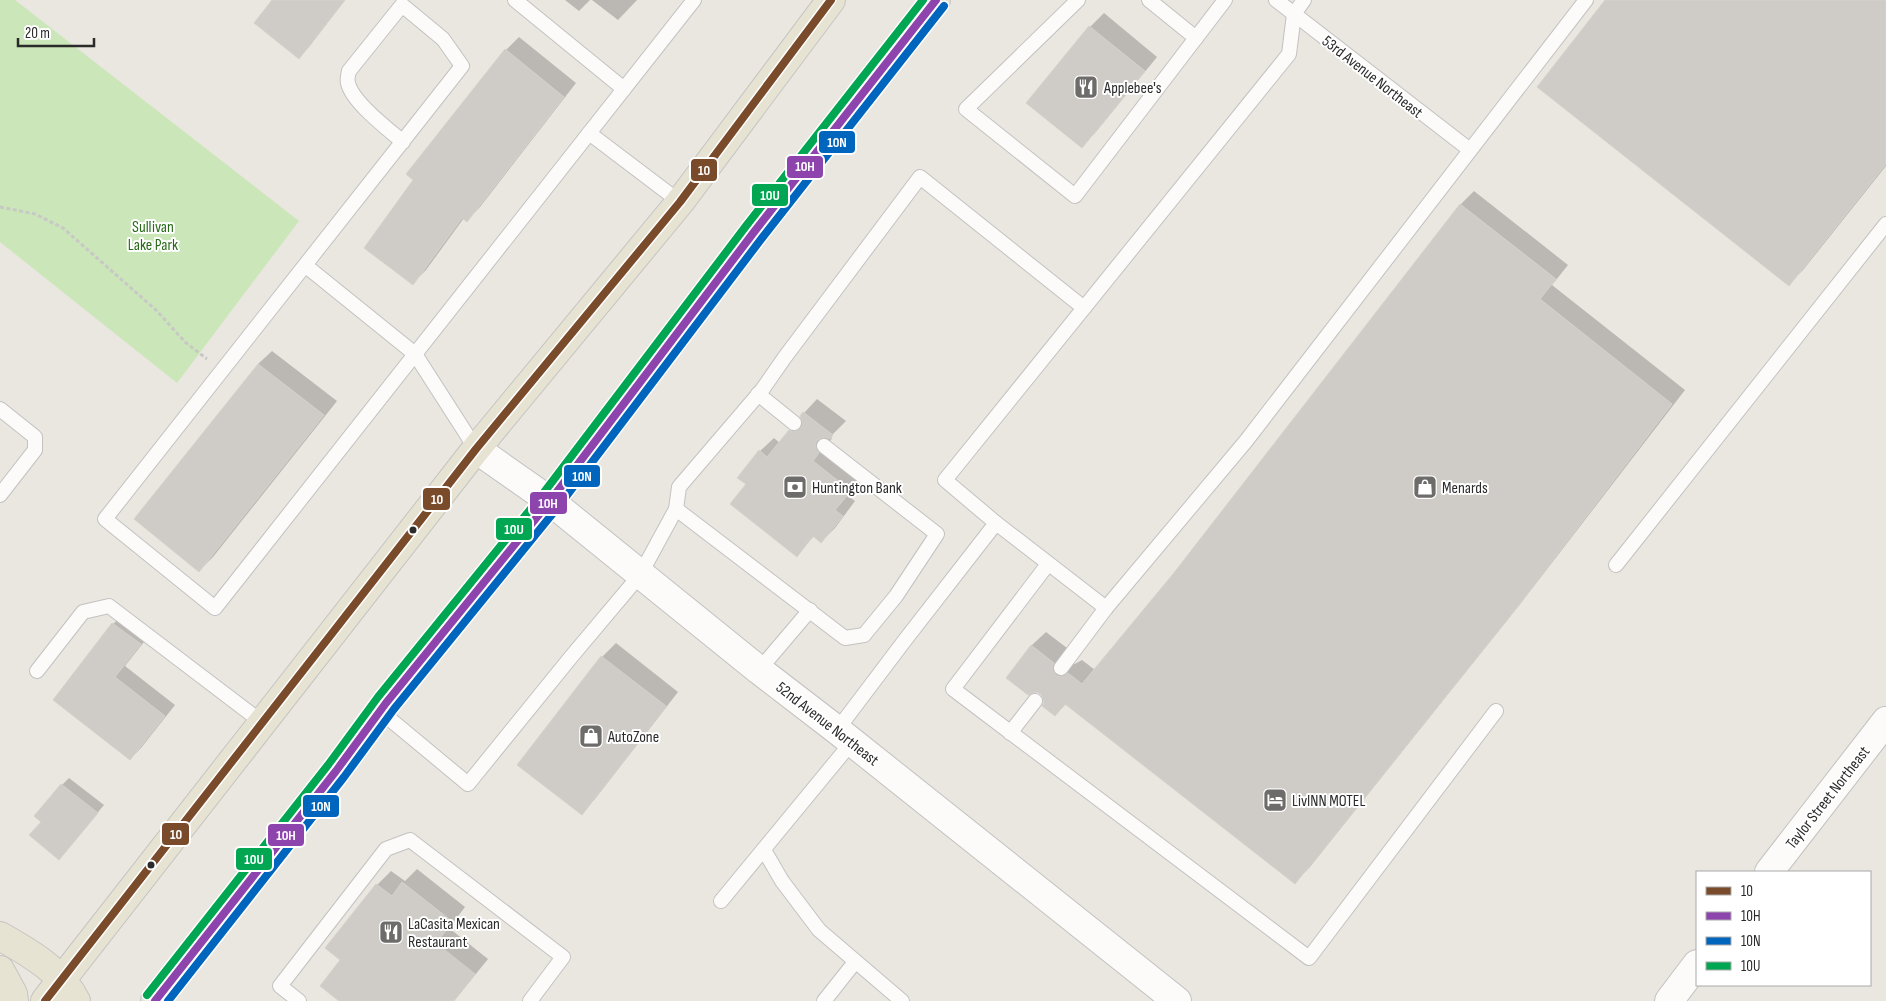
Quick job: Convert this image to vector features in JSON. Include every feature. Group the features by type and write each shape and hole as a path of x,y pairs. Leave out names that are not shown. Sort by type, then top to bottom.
{"main road":[{"path":"155,1001 336,772 380,711 550,501 754,232 936,0"},
{"path":"45,1001 69,990 100,930 476,449 680,202 823,3"},
{"path":"88,1001 86,975 89,958 100,930"},
{"path":"0,936 30,954 69,990"},
{"path":"0,970 13,994 14,1001"}],"street":[{"name":"52nd Avenue Northeast","path":"476,449 550,501 759,670 1177,1001"},
{"name":"Taylor Street Northeast","path":"1770,871 1886,721"},
{"path":"1669,1001 1696,965"}],"lane":[{"path":"515,0 624,89"},
{"path":"403,142 376,120 353,93 348,83 349,71 402,5 443,39 462,66 403,142 223,372 106,519 215,608 694,0"},
{"path":"1078,0 966,109 1075,196 1225,0"},
{"path":"1149,0 1196,38"},
{"name":"53rd Avenue Northeast","path":"1276,0 1470,150"},
{"path":"1106,608 996,523 945,480 1289,54 1294,14 1304,0"},
{"path":"1061,668 1106,608 1246,441 1586,0"},
{"path":"589,133 680,202"},
{"path":"380,711 468,784 640,575 676,509 679,487 758,394 920,178 1084,308"},
{"path":"1616,565 1886,224"},
{"path":"306,266 415,354 476,449"},
{"path":"758,394 794,423"},
{"path":"0,409 35,438 35,450 0,495"},
{"path":"676,509 845,638 864,635 896,596 937,534 824,446"},
{"path":"721,901 764,850 844,736 905,640 996,523"},
{"path":"1048,564 953,689 1309,958 1496,711"},
{"path":"37,671 83,612 109,606 263,723"},
{"path":"759,670 810,610"},
{"path":"1010,733 1035,701"},
{"path":"299,1001 280,986 386,849 410,840 563,957 530,1001"},
{"path":"764,850 782,881 819,930 902,1001"},
{"path":"824,1001 855,962"}],"path":[{"path":"0,208 35,214 63,228 156,310 186,342 223,372"}],"green space":[{"name":"Sullivan Lake Park","path":"0,0 15,0 299,221 177,383 0,242"}],"building":[{"path":"272,0 345,0 299,59 254,23"},
{"path":"1605,0 1886,0 1886,164 1789,286 1537,87"},
{"name":"Applebee's","path":"1089,26 1145,71 1082,148 1026,103"},
{"path":"505,49 564,97 467,222 462,218 413,285 364,248 413,180 406,174"},
{"name":"Menards","path":"1460,204 1556,279 1540,299 1672,404 1508,619 1295,884 1065,704 1055,716 1042,706 1044,702 1041,694 1036,692 1028,695 1006,678 1031,645 1054,663 1052,667 1055,675 1060,677 1068,673 1082,684 1173,574"},
{"path":"258,364 324,415 199,572 134,519"},
{"name":"Huntington Bank","path":"803,412 833,435 830,439 825,437 817,440 815,445 819,453 813,461 851,491 835,510 843,516 821,543 813,536 797,557 730,504 746,484 737,478 759,450 767,457 789,430 793,432 800,429 803,424 800,416"},
{"path":"112,623 141,644 115,677 165,716 130,760 53,700"},
{"name":"AutoZone","path":"601,656 666,706 582,815 517,765"},
{"path":"61,784 98,813 59,860 29,835 41,822 34,816"},
{"name":"LaCasita Mexican Restaurant","path":"402,882 453,922 436,943 475,974 453,1001 339,1001 320,986 340,960 325,948 376,884 392,896"}],"transit line":[{"name":"10","path":"45,1001 476,449 680,202 831,0"},
{"name":"10U","path":"147,995 328,765 378,697 542,495 746,226 923,0"},
{"name":"10H","path":"155,1001 336,771 386,703 550,501 754,232 936,0"},
{"name":"10N","path":"168,1001 344,777 394,709 558,507 762,238 944,6"}],"place":[{"name":"Applebee's","path":"1086,87"},
{"name":"Huntington Bank","path":"795,487"},
{"name":"Menards","path":"1425,487"},
{"name":"AutoZone","path":"591,736"},
{"name":"LivINN MOTEL","path":"1275,800"},
{"name":"LaCasita Mexican Restaurant","path":"391,932"}]}
